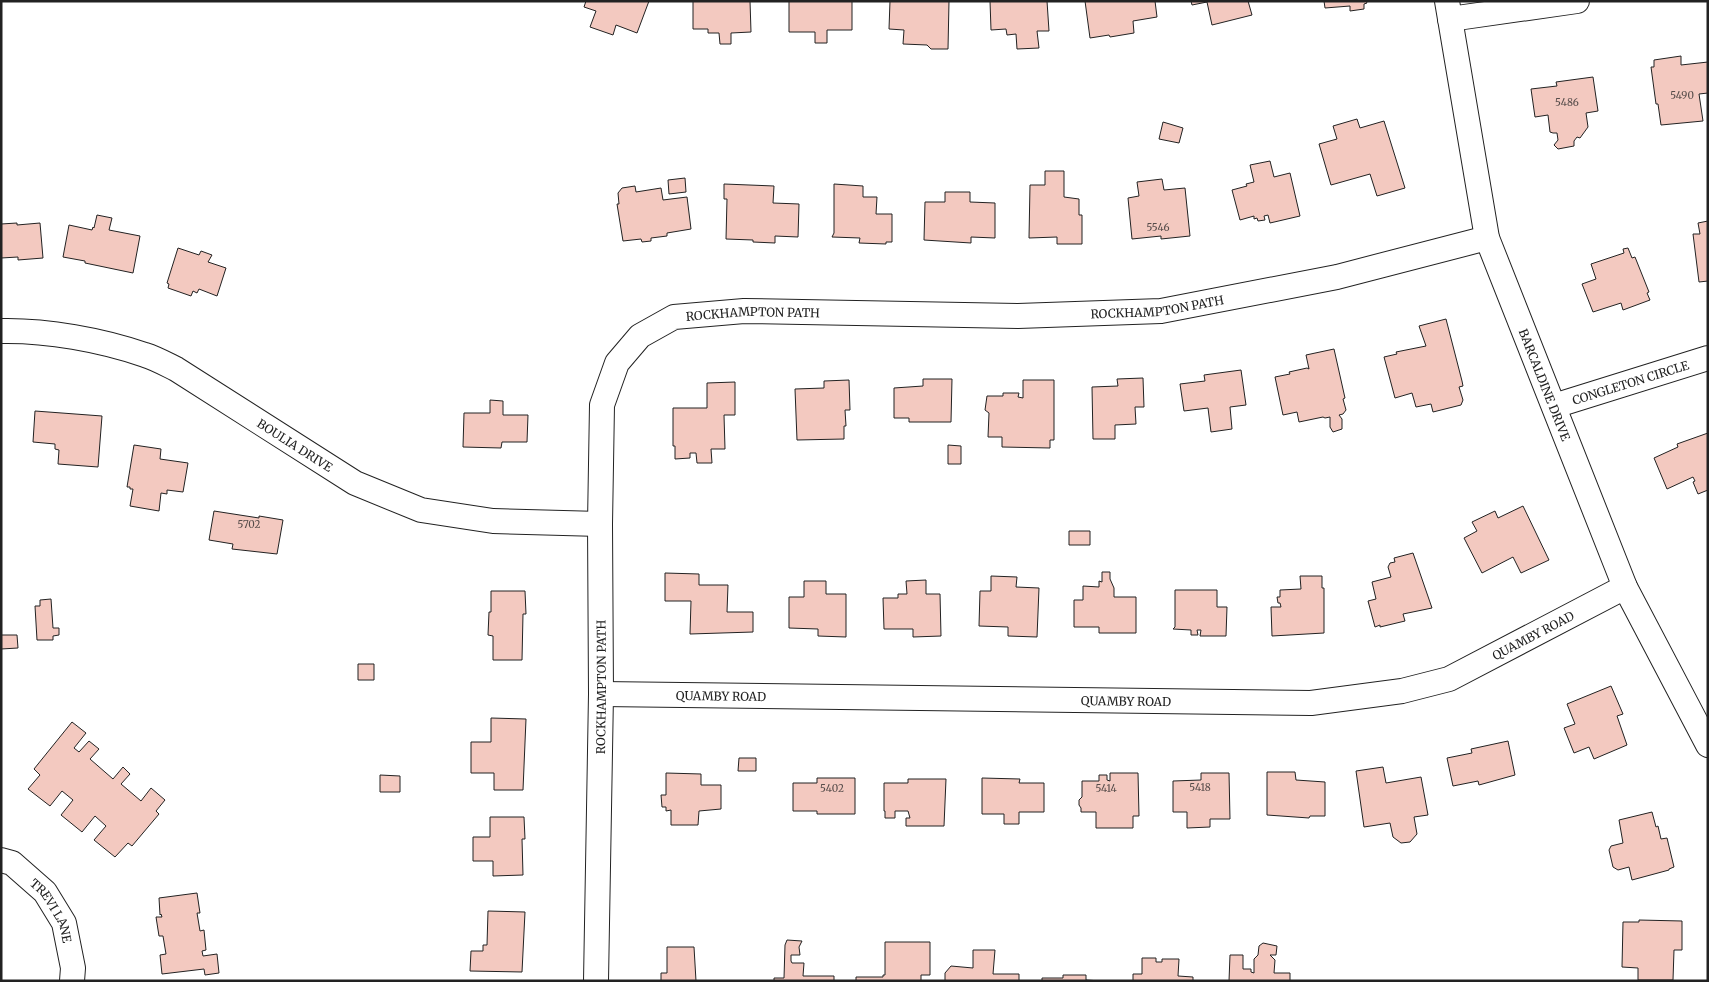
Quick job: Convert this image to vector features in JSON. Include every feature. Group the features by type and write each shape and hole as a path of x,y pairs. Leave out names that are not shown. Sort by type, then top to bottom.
{"street":[{"path":"1448,10 1577,1"},
{"name":"BARCALDINE DRIVE","path":"1448,10 1487,238 1625,587 1708,745"},
{"name":"ROCKHAMPTON PATH","path":"596,981 601,694 600,524 602,405 617,363 640,336 674,318 744,311 1018,316 1161,311 1337,277 1487,238"},
{"name":"BOULIA DRIVE","path":"1,331 83,338 145,355 176,369 355,483 421,510 493,521 600,524"},
{"name":"CONGLETON CIRCLE","path":"1554,406 1708,358"},
{"name":"QUAMBY ROAD","path":"601,694 1311,703 1402,691 1449,679 1625,587"},
{"name":"TREVI LANE","path":"1,860 12,863 44,892 64,923 73,968 72,981"}],"building":[{"path":"586,1 649,1 637,33 616,25 613,35 590,27 596,11 584,7"},
{"path":"693,1 750,1 751,32 731,33 731,44 720,44 719,33 708,33 708,29 693,29"},
{"path":"789,1 852,1 852,30 827,30 827,43 815,43 815,32 789,32"},
{"path":"890,1 949,1 948,49 931,49 927,45 903,44 904,30 889,29"},
{"path":"990,1 1047,1 1049,31 1037,31 1039,48 1017,49 1016,34 1007,35 1006,29 991,30"},
{"path":"1085,1 1155,1 1157,17 1133,21 1134,33 1090,38"},
{"path":"1191,1 1248,1 1252,15 1212,25 1207,2 1192,5"},
{"path":"1324,1 1366,1 1367,3 1364,4 1364,9 1350,11 1350,6 1325,8"},
{"path":"1681,56 1681,65 1708,62 1708,93 1699,94 1703,121 1661,125 1651,67 1654,67 1654,60"},
{"path":"1593,77 1598,111 1586,113 1588,127 1580,138 1577,137 1574,141 1574,146 1558,149 1554,145 1558,140 1557,133 1550,132 1548,115 1535,117 1531,89 1557,86 1556,82"},
{"path":"1357,119 1360,128 1384,121 1405,188 1377,196 1370,174 1331,185 1319,144 1337,139 1333,126"},
{"path":"1163,122 1183,128 1179,143 1159,139"},
{"path":"1270,161 1274,177 1290,173 1300,216 1270,223 1268,215 1264,216 1265,220 1258,221 1257,218 1254,219 1254,216 1240,220 1232,190 1254,182 1250,165"},
{"path":"1045,171 1064,171 1064,197 1079,199 1079,215 1082,215 1082,244 1057,244 1057,237 1029,238 1030,185 1045,185"},
{"path":"685,178 686,192 669,194 668,180"},
{"path":"1162,179 1164,190 1185,188 1190,236 1132,239 1128,198 1139,196 1137,182"},
{"path":"724,184 774,186 773,203 799,204 798,237 775,236 775,243 726,239 727,199 724,199"},
{"path":"834,184 863,186 863,197 877,197 876,214 892,214 892,242 886,242 886,244 859,243 860,238 832,237 834,233"},
{"path":"635,186 636,192 661,188 663,200 687,197 691,229 667,233 667,236 651,238 651,241 642,242 641,239 623,241 617,204 619,204 618,193 622,188"},
{"path":"945,192 970,192 970,202 995,203 995,238 971,237 971,243 924,240 925,202 945,202"},
{"path":"97,215 112,218 109,230 140,236 133,273 63,257 69,225 92,230"},
{"path":"1708,221 1708,281 1699,282 1693,234 1700,234 1698,223"},
{"path":"17,223 17,225 40,223 43,258 18,260 18,257 1,258 1,224"},
{"path":"178,248 199,255 201,251 212,255 208,262 226,268 217,296 199,289 197,293 193,291 191,296 168,288 169,284 167,283"},
{"path":"1628,248 1632,258 1635,257 1649,292 1647,293 1650,300 1623,310 1621,303 1593,312 1582,284 1596,279 1591,264 1624,253 1623,249"},
{"path":"1446,319 1463,386 1459,387 1463,400 1461,405 1433,412 1431,404 1416,407 1412,393 1395,398 1384,357 1397,354 1396,352 1426,346 1419,326"},
{"path":"1334,349 1345,398 1343,399 1346,410 1343,414 1339,415 1342,419 1342,429 1333,432 1330,427 1330,417 1299,422 1297,412 1283,415 1275,377 1290,374 1289,372 1309,369 1306,355"},
{"path":"1241,370 1246,405 1230,407 1232,429 1211,432 1208,408 1184,411 1180,384 1205,381 1204,375"},
{"path":"1143,378 1144,407 1135,407 1136,424 1115,425 1115,439 1093,439 1092,387 1118,386 1117,379"},
{"path":"923,379 952,379 951,422 909,422 909,418 894,418 894,388 923,386"},
{"path":"849,380 850,410 845,410 846,426 844,426 844,439 797,440 795,389 824,388 824,381"},
{"path":"1023,380 1054,380 1054,440 1050,440 1050,448 1002,447 1002,437 988,437 989,413 985,410 987,396 1019,393 1018,397 1023,398"},
{"path":"735,382 735,415 724,415 725,449 711,449 712,463 697,463 696,453 690,453 690,458 675,459 673,408 707,408 707,383"},
{"path":"490,400 503,401 503,415 528,415 527,442 502,442 501,448 463,447 464,413 490,413"},
{"path":"35,411 102,416 98,467 58,464 59,450 55,449 55,444 33,442"},
{"path":"1708,433 1708,490 1698,494 1693,477 1667,489 1654,458 1678,447 1677,444"},
{"path":"134,445 161,449 160,459 188,463 183,492 167,490 167,494 161,493 159,511 130,506 133,489 127,487"},
{"path":"948,445 961,446 961,464 948,464"},
{"path":"1523,506 1549,560 1521,573 1513,557 1482,573 1464,538 1477,531 1472,522 1495,511 1498,518"},
{"path":"214,511 283,520 277,554 232,549 233,544 209,540"},
{"path":"1069,531 1090,531 1090,545 1069,545"},
{"path":"1413,553 1432,608 1403,614 1405,621 1375,627 1368,601 1376,599 1372,582 1391,577 1388,567 1390,563 1395,562 1394,558"},
{"path":"1102,572 1110,572 1114,597 1136,597 1136,633 1099,633 1099,627 1074,627 1074,600 1083,600 1083,586 1099,587 1099,581 1102,582"},
{"path":"665,573 699,574 699,585 728,585 727,612 753,612 753,632 690,634 691,601 665,601"},
{"path":"991,576 1017,577 1016,587 1039,588 1037,637 1008,636 1008,627 979,626 980,591 991,591"},
{"path":"1300,576 1322,576 1322,588 1324,588 1324,633 1272,636 1271,607 1281,607 1277,597 1280,597 1280,590 1301,589"},
{"path":"926,580 926,594 940,594 941,636 913,637 913,629 884,629 883,598 898,598 898,594 907,594 906,581"},
{"path":"804,581 826,581 826,594 846,594 846,637 818,636 818,629 789,628 789,597 804,597"},
{"path":"1175,590 1217,590 1217,607 1227,607 1226,636 1200,636 1201,630 1197,630 1198,635 1191,635 1191,630 1173,629 1175,627"},
{"path":"491,591 525,591 526,614 523,614 522,660 493,660 493,636 488,635"},
{"path":"51,599 53,628 59,628 59,635 53,636 53,640 37,640 35,606 40,606 40,600"},
{"path":"1,635 17,635 18,648 1,649"},
{"path":"358,664 374,664 374,680 358,680"},
{"path":"1611,686 1623,714 1617,716 1627,745 1594,759 1589,747 1574,753 1564,728 1575,724 1567,704"},
{"path":"491,718 526,719 523,790 494,790 494,773 471,773 471,742 491,742"},
{"path":"72,722 86,733 74,748 79,752 89,741 99,749 90,759 113,779 123,767 130,774 121,784 141,801 151,788 165,800 156,811 159,814 132,846 128,843 115,857 94,840 106,826 95,816 82,832 61,815 73,800 62,791 50,806 28,789 40,775 34,769"},
{"path":"1508,741 1515,775 1479,785 1478,781 1453,786 1447,758 1472,753 1471,749"},
{"path":"739,758 756,758 756,771 738,771"},
{"path":"1383,767 1386,783 1421,777 1428,815 1414,817 1417,834 1410,842 1401,843 1393,837 1390,823 1364,827 1356,771"},
{"path":"1267,772 1295,772 1296,780 1325,782 1325,816 1310,816 1309,818 1267,815"},
{"path":"666,773 701,774 701,785 721,785 721,809 699,811 698,825 671,825 671,810 666,811 666,807 662,807 661,795 666,795"},
{"path":"1110,773 1138,773 1139,816 1133,816 1133,828 1096,828 1096,812 1081,812 1079,800 1082,797 1082,781 1099,781 1099,775 1107,775 1107,780 1110,781"},
{"path":"1201,773 1229,773 1230,819 1210,819 1210,827 1187,828 1187,812 1173,812 1173,781 1201,780"},
{"path":"380,775 400,776 400,792 380,792"},
{"path":"817,778 855,778 855,814 817,814 817,811 793,811 793,783 817,783"},
{"path":"982,778 1020,779 1019,783 1044,783 1044,812 1019,812 1019,824 1004,824 1004,814 982,814"},
{"path":"908,779 946,779 944,826 906,826 906,818 910,818 908,811 895,811 895,818 885,818 884,783 908,783"},
{"path":"1652,812 1661,839 1667,838 1674,867 1632,880 1629,867 1618,870 1613,867 1609,850 1611,846 1623,843 1619,820"},
{"path":"490,817 524,817 525,839 522,839 523,875 493,876 493,861 473,861 473,837 490,837"},
{"path":"197,893 200,913 197,913 200,931 204,930 206,950 202,951 203,956 217,954 219,973 205,975 204,969 162,974 160,955 166,954 163,936 159,936 156,917 162,917 160,915 159,898"},
{"path":"488,911 525,912 522,972 470,971 471,951 483,951 483,945 487,945"},
{"path":"1639,920 1682,921 1682,950 1674,950 1673,980 1638,980 1638,968 1622,967 1623,922 1639,922"},
{"path":"787,940 802,941 799,947 800,955 791,955 791,961 792,963 804,963 803,976 834,976 834,981 774,981 774,978 784,978 785,945"},
{"path":"885,942 930,942 930,975 921,975 921,981 856,981 856,977 883,977 885,975"},
{"path":"1263,943 1277,946 1276,955 1270,955 1275,960 1274,973 1290,973 1290,981 1229,981 1230,955 1243,955 1243,969 1251,969 1251,972 1254,973 1254,959 1258,955 1259,946"},
{"path":"667,947 694,947 696,981 661,981 661,973 667,973"},
{"path":"973,950 995,950 993,974 1019,974 1019,981 945,981 945,973 951,966 973,968"},
{"path":"1142,958 1156,958 1156,962 1162,962 1162,959 1179,959 1178,976 1193,977 1193,981 1133,981 1133,974 1142,974"},
{"path":"1063,975 1086,975 1086,980 1101,981 1042,981 1042,978 1063,978"}]}
